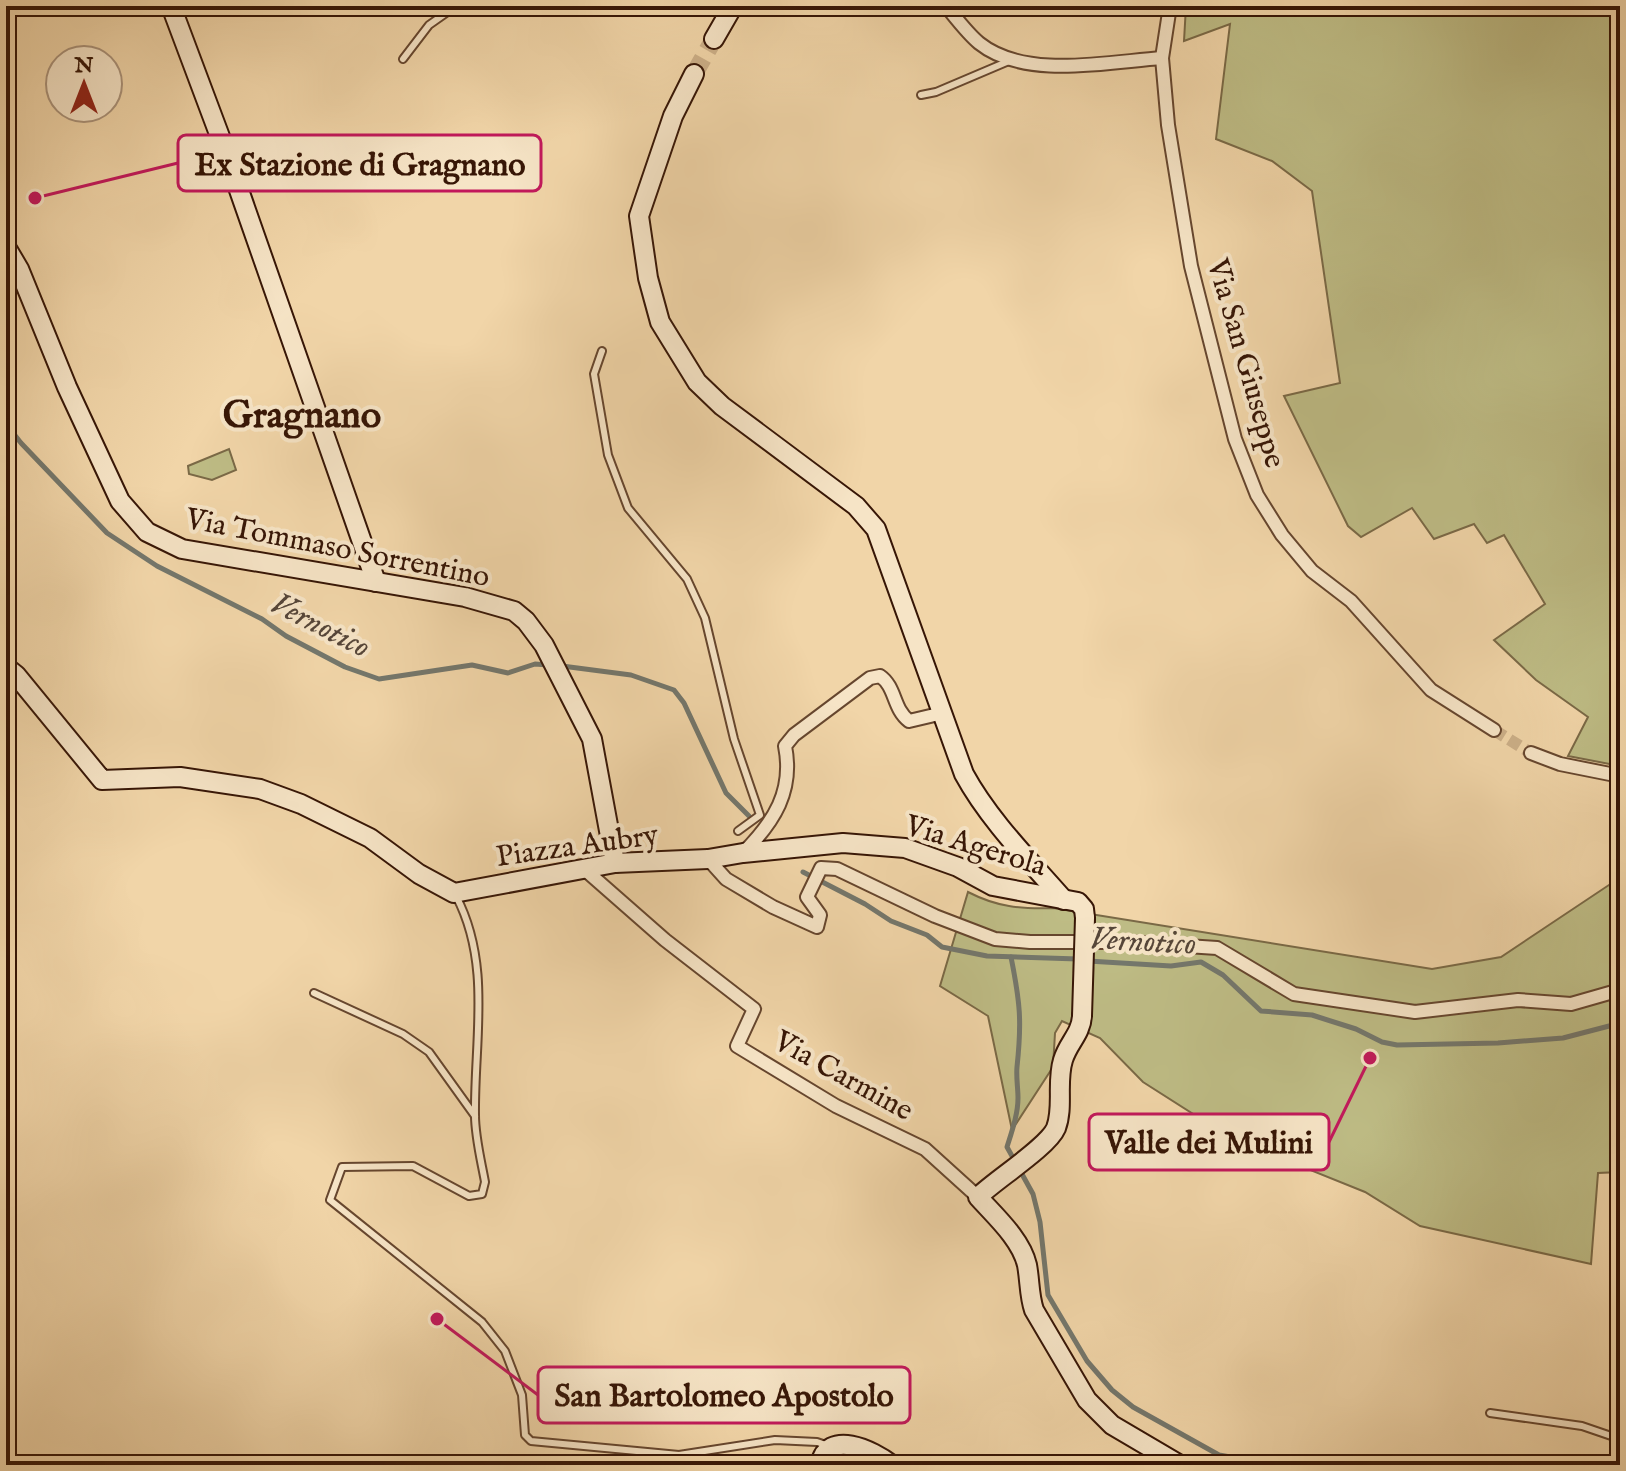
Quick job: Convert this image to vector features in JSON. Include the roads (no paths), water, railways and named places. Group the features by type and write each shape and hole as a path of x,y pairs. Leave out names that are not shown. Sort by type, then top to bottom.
{"street":[{"path":"171,6 225,150 376,582"},
{"path":"714,39 733,6"},
{"path":"946,6 979,43 1009,61 1048,67 1162,58"},
{"name":"Via San Giuseppe","path":"1170,6 1162,58 1168,125 1191,266 1235,439 1257,495 1282,535 1312,571 1351,601 1431,690 1494,730"},
{"path":"694,74 673,116 639,216 648,278 660,322 697,382 722,406 856,506 876,529 971,788 1064,900"},
{"name":"Via Tommaso Sorrentino","path":"6,247 19,269 67,387 120,501 147,532 182,549 465,597 514,611 526,621 544,645 592,739 615,863"},
{"path":"6,667 16,675 102,780 180,777 260,789 301,804 370,838 419,874 454,893"},
{"path":"743,853 770,822 788,783 785,746 794,735 870,678 880,676 889,682 899,710 909,721 943,713"},
{"path":"1531,753 1560,764 1620,776"},
{"name":"Via Agerola","path":"743,853 843,843 905,848 958,867 993,886 1078,902 1084,909 1081,1030 1068,1046 1061,1064 1056,1129 1046,1142 978,1197"},
{"name":"Piazza Aubry","path":"454,893 615,863 708,859 743,853"},
{"path":"1006,888 1020,877 1026,866 1023,853"},
{"path":"708,859 726,879 773,907 817,927 820,915 807,897 821,868 837,869 935,916 995,939 1217,948 1294,994 1415,1012 1518,1000 1571,1004 1620,990"},
{"name":"Via Carmine","path":"583,868 665,940 754,1009 737,1046 836,1106 925,1149 978,1197"},
{"path":"978,1197 1021,1251 1027,1264 1029,1296 1034,1310 1087,1400 1112,1425 1180,1465"},
{"path":"820,1465 821,1456 829,1447 841,1444 858,1447 892,1465"}],"lane":[{"path":"403,59 429,25 456,6"},
{"path":"921,95 936,92 1009,61"},
{"path":"602,351 594,374 598,400 608,455 628,508 687,579 705,618 723,700 760,815 738,831"},
{"path":"454,893 463,910 480,983 475,1116 485,1182 482,1194 469,1196 413,1166 342,1167 330,1200 482,1322 505,1351 522,1395 525,1435 531,1441 679,1455 775,1440 817,1442 829,1447"},
{"path":"314,993 403,1034 429,1052 475,1116"},
{"path":"1490,1413 1582,1426 1620,1439"}],"waterway":[{"name":"Vernotico","path":"6,424 107,533 157,566 262,619 286,636 345,667 379,679 472,665 508,673 535,664 548,665"},
{"name":"Vernotico","path":"562,666 631,675 674,690 684,703 726,793 749,816"},
{"name":"Vernotico","path":"803,872 891,921 927,935 942,947 987,956 1078,959"},
{"path":"1011,957 1020,1024 1018,1104 1007,1147 1033,1194 1040,1222 1048,1295 1087,1361 1112,1390 1133,1407 1219,1455 1276,1465"},
{"name":"Vernotico","path":"1088,961 1171,966 1201,962 1223,975 1261,1011 1312,1015 1397,1045 1563,1038 1613,1025 1620,1020"}],"tunnel":[{"path":"694,74 714,39"},
{"path":"1494,730 1531,753"}],"place":[{"name":"Ex Stazione di Gragnano","path":"35,198"},
{"name":"Valle dei Mulini","path":"1370,1058"},
{"name":"San Bartolomeo Apostolo","path":"437,1319"}],"district":[{"name":"Gragnano","path":"302,414"}]}
